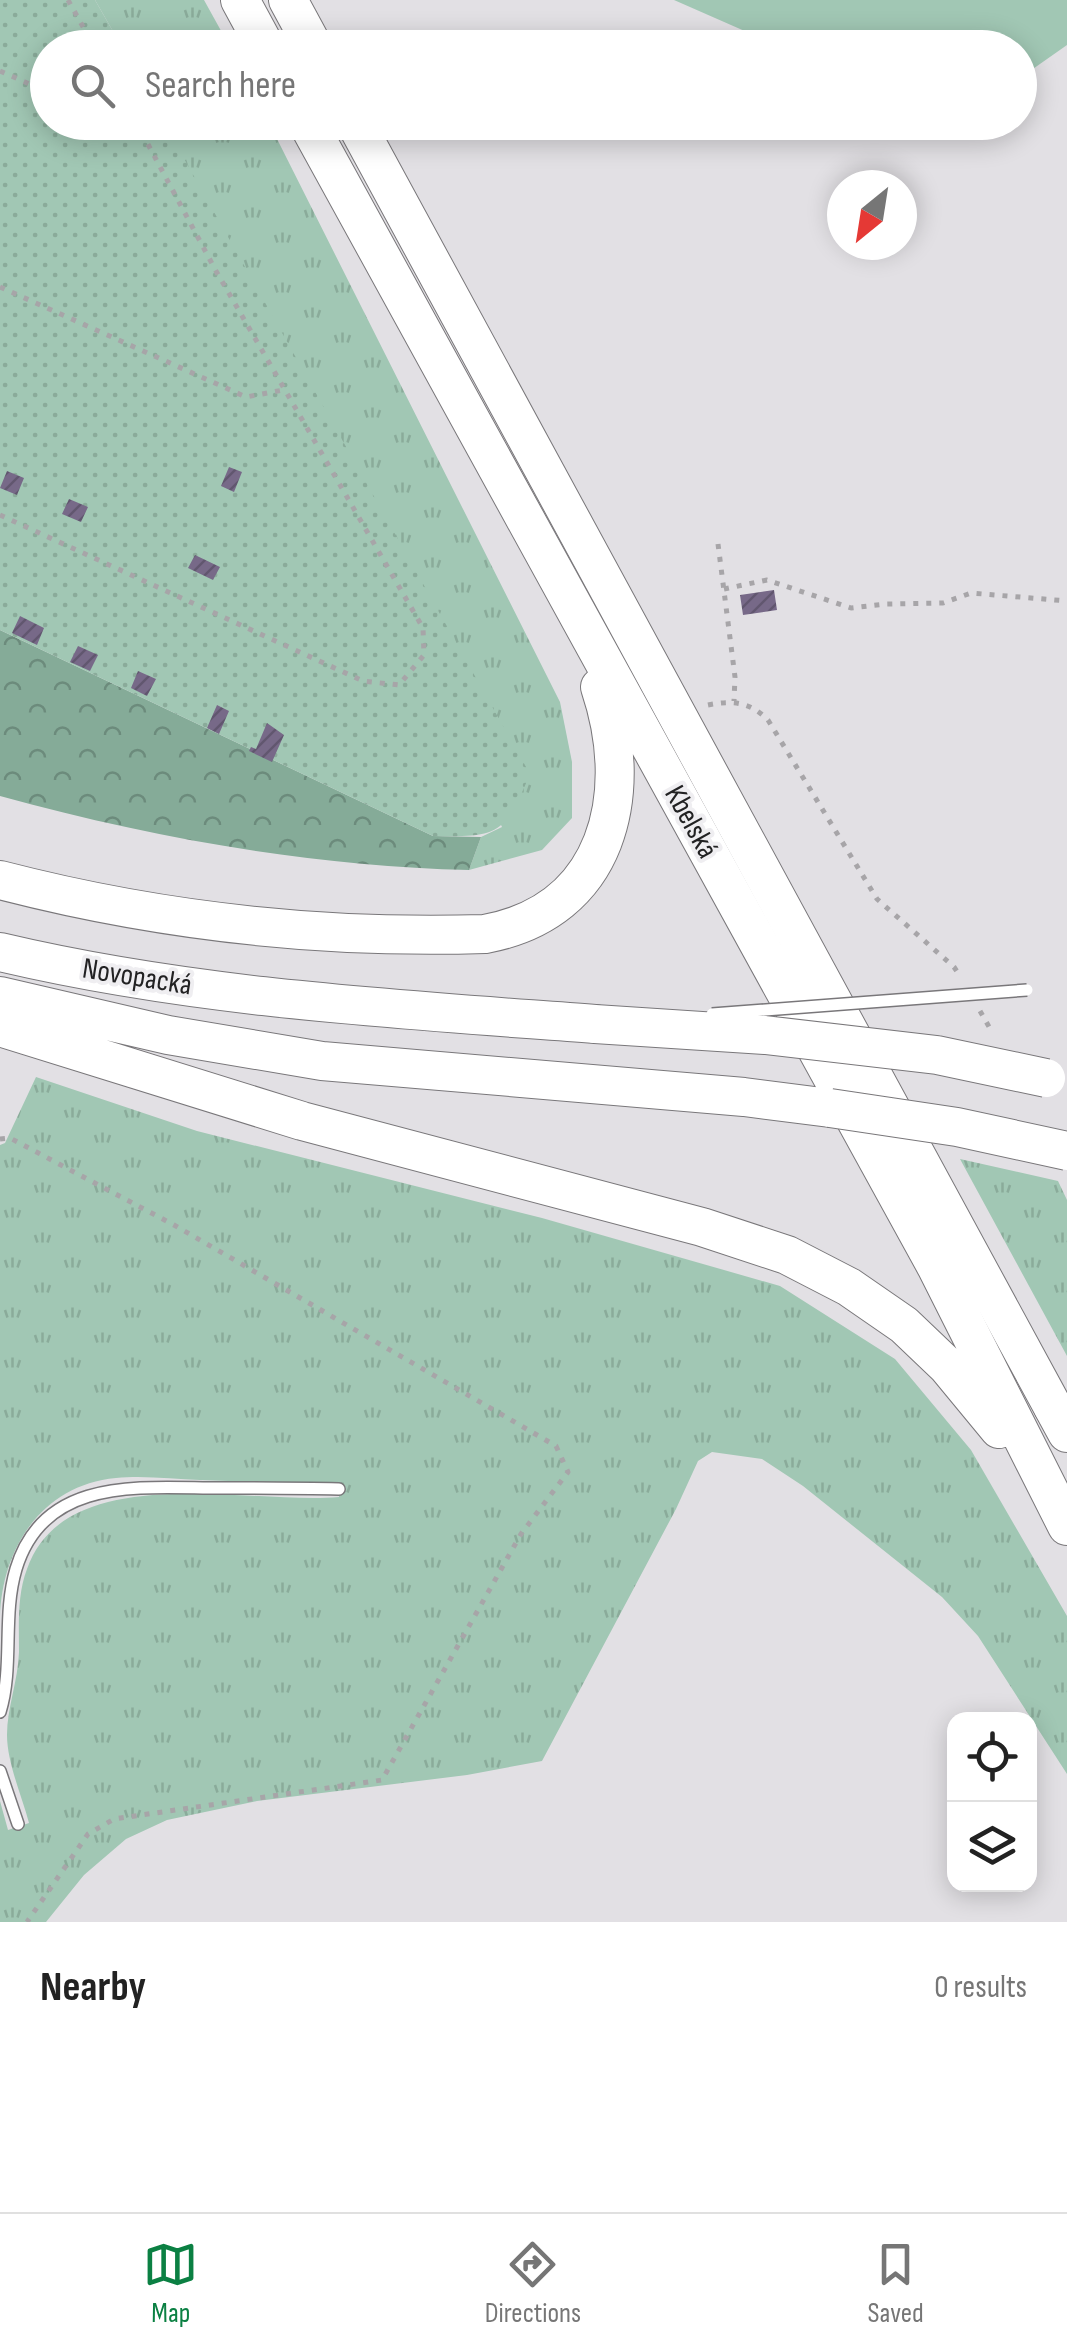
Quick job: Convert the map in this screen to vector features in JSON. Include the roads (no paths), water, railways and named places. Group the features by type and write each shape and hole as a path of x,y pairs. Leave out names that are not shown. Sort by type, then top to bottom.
{"main road":[{"path":"240,0 256,30"},
{"path":"288,0 304,30"},
{"name":"Kbelská","path":"317,140 936,1266 1062,1517"},
{"name":"Kbelská","path":"364,140 1062,1422"},
{"path":"0,880 171,914 349,936 485,934 516,927 544,914 577,886 601,849 613,809 615,782 611,724 604,700 554,574"},
{"name":"Novopacká","path":"0,952 144,980 275,997 764,1035 937,1055 1067,1084"},
{"path":"0,996 246,1050 380,1068 744,1097 956,1126 1067,1151"},
{"path":"0,1027 302,1121 702,1228 817,1269 904,1325 947,1366 974,1396 1062,1517"}],"lane":[{"path":"595,1024 1027,990"},
{"path":"0,1712 7,1688 10,1606 16,1568 36,1532 72,1502 92,1494 134,1487 338,1489"},
{"path":"0,1771 18,1824"}]}
